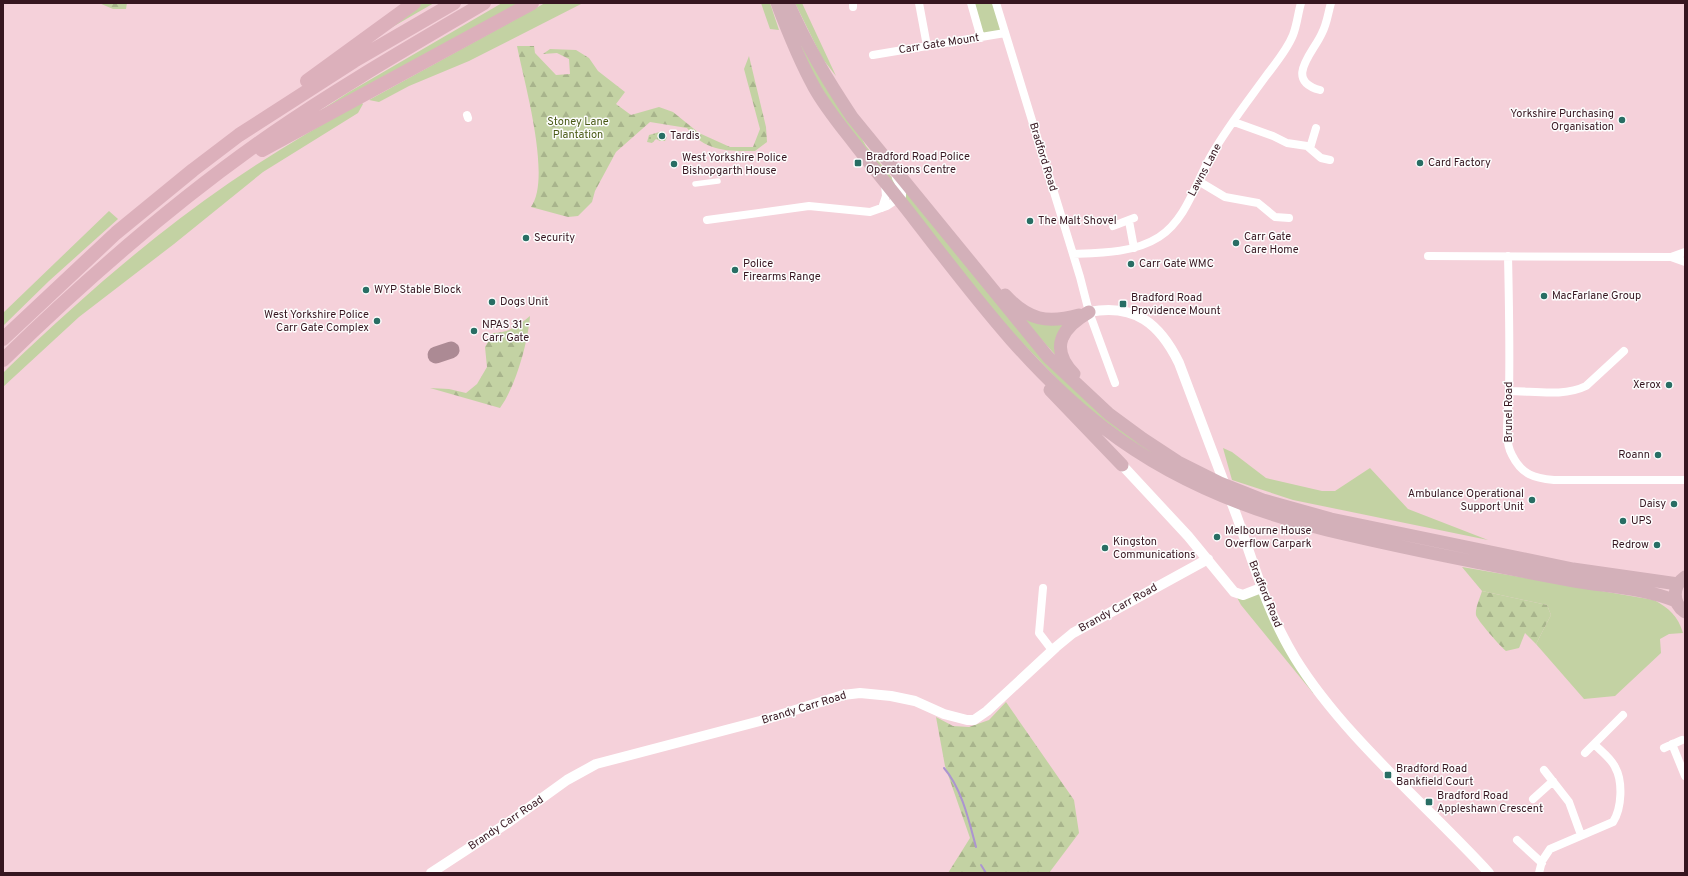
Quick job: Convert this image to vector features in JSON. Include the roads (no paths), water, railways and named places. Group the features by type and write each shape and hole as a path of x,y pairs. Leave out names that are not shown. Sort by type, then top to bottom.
{"highway":[{"path":"3,339 116,233 239,135 267,110 414,3"},
{"path":"239,135 354,61 454,3"},
{"path":"3,360 85,282 149,226 209,179 274,132 356,79 484,3"},
{"path":"209,179 532,3"},
{"path":"777,3 787,30 814,88 828,110 898,200 1018,346 1061,391 1103,427 1171,472 1208,491 1243,505 1328,530 1572,581 1655,592 1676,601 1685,612"},
{"path":"788,3 807,45 828,81 868,136 1029,336 1072,381 1109,414 1142,439 1178,462 1220,484 1262,500 1331,519 1573,569 1681,581 1675,592 1676,601"},
{"path":"980,274 1001,290 1012,303 1031,316 1055,320 1089,312"},
{"path":"1089,312 1070,325 1063,335 1061,341 1062,354 1068,367 1098,398 1178,462"},
{"path":"1018,346 1038,378 1067,410 1122,465"}],"street":[{"path":"919,3 927,46"},
{"path":"971,3 981,38"},
{"name":"Bradford Road","path":"996,3 1073,254 1089,312 1115,383"},
{"name":"Lawns Lane","path":"1073,254 1110,252 1134,248 1158,238 1170,228 1200,182 1211,155 1277,62 1293,35 1301,3"},
{"path":"1320,90 1314,88 1306,82 1302,71 1306,60 1322,33 1331,3"},
{"name":"Carr Gate Mount","path":"873,55 1005,33"},
{"path":"1234,122 1273,136 1287,143 1302,144 1310,148 1321,158 1330,160"},
{"path":"1310,148 1316,128"},
{"path":"707,220 809,206 870,212 898,200 902,196 902,190 898,181 875,153 868,136"},
{"path":"695,184 718,181"},
{"path":"882,208 886,196 884,182"},
{"path":"1200,182 1225,197 1258,203 1273,220 1290,218"},
{"path":"1113,226 1132,219 1134,248"},
{"path":"1671,257 1685,252"},
{"path":"1428,256 1671,257 1685,262"},
{"name":"Brunel Road","path":"1508,256 1508,444 1511,455 1521,468 1535,478 1554,480 1685,480"},
{"name":"Bradford Road","path":"1089,312 1105,309 1135,314 1154,326 1164,336 1179,363 1237,518 1261,588 1277,625 1296,659 1354,734 1458,839 1489,873"},
{"path":"1509,391 1570,392 1581,389 1624,351"},
{"path":"1122,465 1208,559 1234,592 1239,595 1248,594 1261,588"},
{"name":"Brandy Carr Road","path":"431,873 509,822 567,780 596,764 760,721 816,702 854,693 891,696 915,701 956,719 974,720 997,702 1052,650 1073,633 1208,559"},
{"path":"1043,588 1039,633 1052,650"},
{"path":"1585,753 1623,715"},
{"path":"1664,748 1682,740"},
{"path":"1539,873 1542,863 1550,849 1613,822 1617,816 1620,804 1618,772 1615,765 1594,744"},
{"path":"1672,744 1685,776"},
{"path":"1544,770 1569,802 1581,835"},
{"path":"1533,799 1553,781"},
{"path":"1517,840 1542,863"}],"waterway":[{"path":"944,768 960,795 968,816 976,847"},
{"path":"981,865 986,873"}],"place":[{"name":"Yorkshire Purchasing Organisation","path":"1622,120"},
{"name":"Tardis","path":"662,136"},
{"name":"Bradford Road Police Operations Centre","path":"858,163"},
{"name":"Card Factory","path":"1420,163"},
{"name":"West Yorkshire Police Bishopgarth House","path":"674,164"},
{"name":"The Malt Shovel","path":"1030,221"},
{"name":"Security","path":"526,238"},
{"name":"Carr Gate Care Home","path":"1236,243"},
{"name":"Carr Gate WMC","path":"1131,264"},
{"name":"Police Firearms Range","path":"735,270"},
{"name":"WYP Stable Block","path":"366,290"},
{"name":"MacFarlane Group","path":"1544,296"},
{"name":"Dogs Unit","path":"492,302"},
{"name":"Bradford Road Providence Mount","path":"1123,304"},
{"name":"West Yorkshire Police Carr Gate Complex","path":"377,321"},
{"name":"NPAS 31 - Carr Gate","path":"474,331"},
{"name":"Xerox","path":"1669,385"},
{"name":"Roann","path":"1658,455"},
{"name":"Ambulance Operational Support Unit","path":"1532,500"},
{"name":"Daisy","path":"1674,504"},
{"name":"UPS","path":"1623,521"},
{"name":"Melbourne House Overflow Carpark","path":"1217,537"},
{"name":"Redrow","path":"1657,545"},
{"name":"Kingston Communications","path":"1105,548"},
{"name":"Bradford Road Bankfield Court","path":"1388,775"},
{"name":"Bradford Road Appleshawn Crescent","path":"1429,802"}],"park label":[{"name":"Stoney Lane Plantation","path":"578,128"}]}
